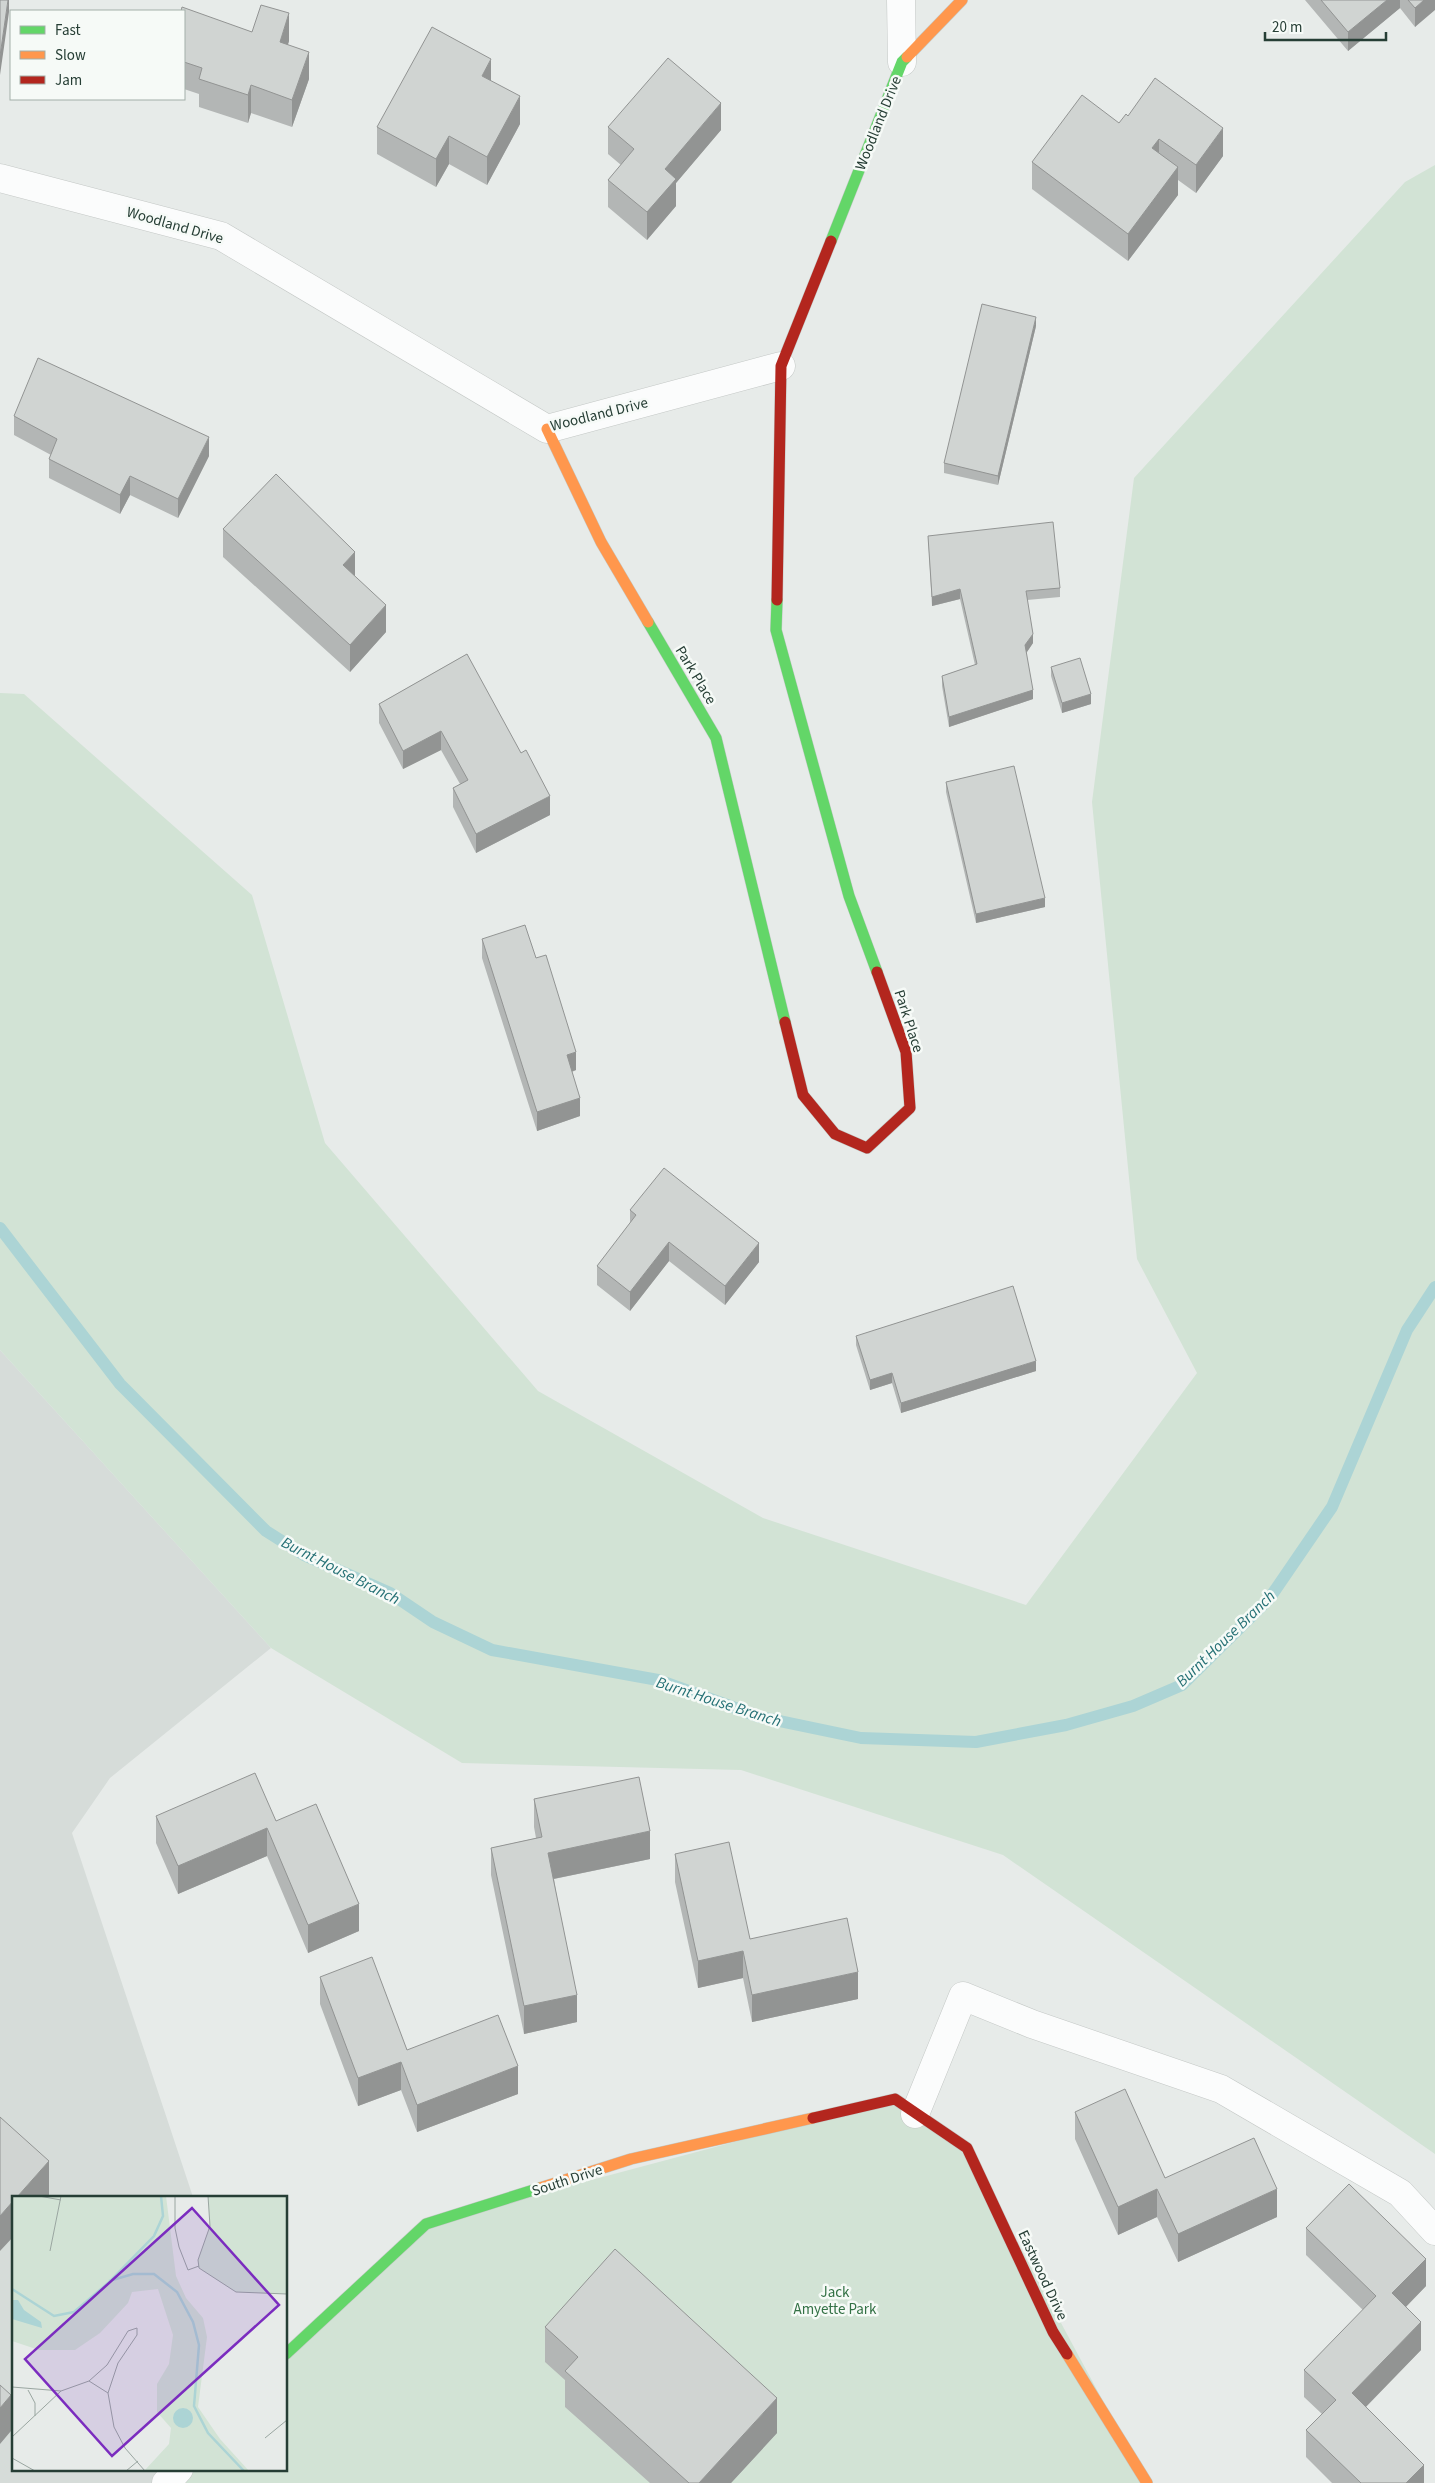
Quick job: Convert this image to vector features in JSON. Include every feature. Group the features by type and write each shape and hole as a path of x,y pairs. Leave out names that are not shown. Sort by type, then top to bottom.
{"street":[{"path":"901,0 902,62"},
{"name":"Woodland Drive","path":"0,178 221,236 547,429 781,366 902,62 962,0"},
{"name":"Park Place","path":"547,429 601,542 716,738 803,1095 835,1134 867,1148 910,1108 906,1052 849,896 776,630 781,366"},
{"path":"905,2106 963,1996 1032,2024 1221,2089 1400,2193 1435,2230"},
{"name":"South Drive","path":"288,2352 426,2224 631,2159 905,2106"},
{"name":"Eastwood Drive","path":"905,2106 967,2148 1053,2332 1147,2483"},
{"path":"166,2483 178,2470"}],"shaded area":[{"path":"0,1350 271,1648 110,1778 72,1833 193,2196 12,2196 12,2470 178,2470 166,2483 0,2483"}],"green space":[{"path":"1435,165 1435,2154 1003,1855 741,1770 462,1763 271,1648 0,1350 0,693 24,694 252,895 325,1143 538,1391 763,1518 1026,1605 1197,1373 1137,1259 1092,802 1134,478 1405,182"},
{"name":"Jack Amyette Park","path":"895,2099 967,2148 1147,2483 166,2483 178,2470 288,2470 288,2352 426,2224"}],"building":[{"path":"0,0 8,0 0,56"},
{"path":"1321,0 1387,0 1348,32"},
{"path":"1408,0 1424,0 1415,8"},
{"path":"261,5 289,13 280,42 309,52 292,100 251,85 248,95 199,79 202,68 185,62 185,10 181,10 182,7 252,32"},
{"path":"432,27 491,59 482,76 520,96 487,157 449,136 436,159 377,127"},
{"path":"668,58 721,103 665,169 676,179 647,212 608,180 634,149 608,127"},
{"path":"1155,78 1223,128 1196,165 1159,139 1152,148 1178,167 1128,234 1032,162 1082,95 1119,123 1126,114 1128,116"},
{"path":"982,304 1036,317 998,476 944,463"},
{"path":"38,358 209,437 178,499 130,476 120,495 49,459 57,439 14,416"},
{"path":"276,474 355,552 343,565 386,605 350,645 223,529"},
{"path":"1053,522 1060,588 1026,591 1033,634 1025,645 1033,690 949,717 942,676 977,664 960,589 932,597 928,536"},
{"path":"467,654 521,753 526,750 550,796 476,834 453,788 468,780 441,731 403,751 379,704"},
{"path":"1080,658 1091,694 1062,703 1051,667"},
{"path":"1014,766 1045,898 976,914 946,782"},
{"path":"525,925 536,958 546,955 576,1052 567,1055 580,1098 537,1112 482,939"},
{"path":"664,1168 759,1243 725,1286 669,1242 630,1292 597,1266 636,1215 630,1210"},
{"path":"1013,1286 1036,1361 901,1403 892,1373 870,1380 856,1336"},
{"path":"255,1773 276,1821 316,1804 359,1904 308,1925 267,1828 178,1866 156,1816"},
{"path":"639,1777 650,1831 548,1853 577,1995 524,2006 491,1848 542,1837 534,1799"},
{"path":"729,1842 750,1939 847,1918 858,1972 752,1995 743,1951 698,1961 675,1854"},
{"path":"372,1957 407,2050 498,2015 518,2066 417,2105 401,2062 358,2078 320,1977"},
{"path":"1125,2089 1165,2178 1254,2138 1277,2189 1178,2234 1157,2189 1118,2207 1075,2112"},
{"path":"0,2117 49,2161 18,2196 12,2196 12,2202 0,2216"},
{"path":"1349,2184 1426,2259 1392,2293 1421,2322 1352,2393 1424,2465 1406,2483 1361,2483 1306,2430 1336,2400 1304,2370 1376,2296 1306,2228"},
{"path":"615,2249 777,2398 699,2483 689,2483 565,2371 578,2357 545,2327"},
{"path":"0,2385 11,2395 0,2408"}],"waterway":[{"name":"Burnt House Branch","path":"0,1228 120,1384 266,1531 304,1555 390,1593 433,1622 492,1650 658,1680 760,1717 861,1738 976,1742 1066,1725 1133,1706 1182,1685 1269,1599 1332,1507 1407,1330 1435,1287"}],"traffic: fast":[{"path":"831,241 902,62 907,57"},
{"path":"777,600 776,630 849,896 877,972"},
{"path":"648,622 716,738 785,1022"},
{"path":"288,2352 426,2224 540,2188"}],"traffic: slow":[{"path":"907,57 962,0"},
{"path":"547,429 601,542 648,622"},
{"path":"540,2188 631,2159 813,2118"},
{"path":"1067,2354 1147,2483"}],"traffic: jam":[{"path":"777,600 781,366 831,241"},
{"path":"785,1022 803,1095 835,1134 867,1148 910,1108 906,1052 877,972"},
{"path":"813,2118 895,2099 967,2148 1053,2332 1067,2354"}]}
